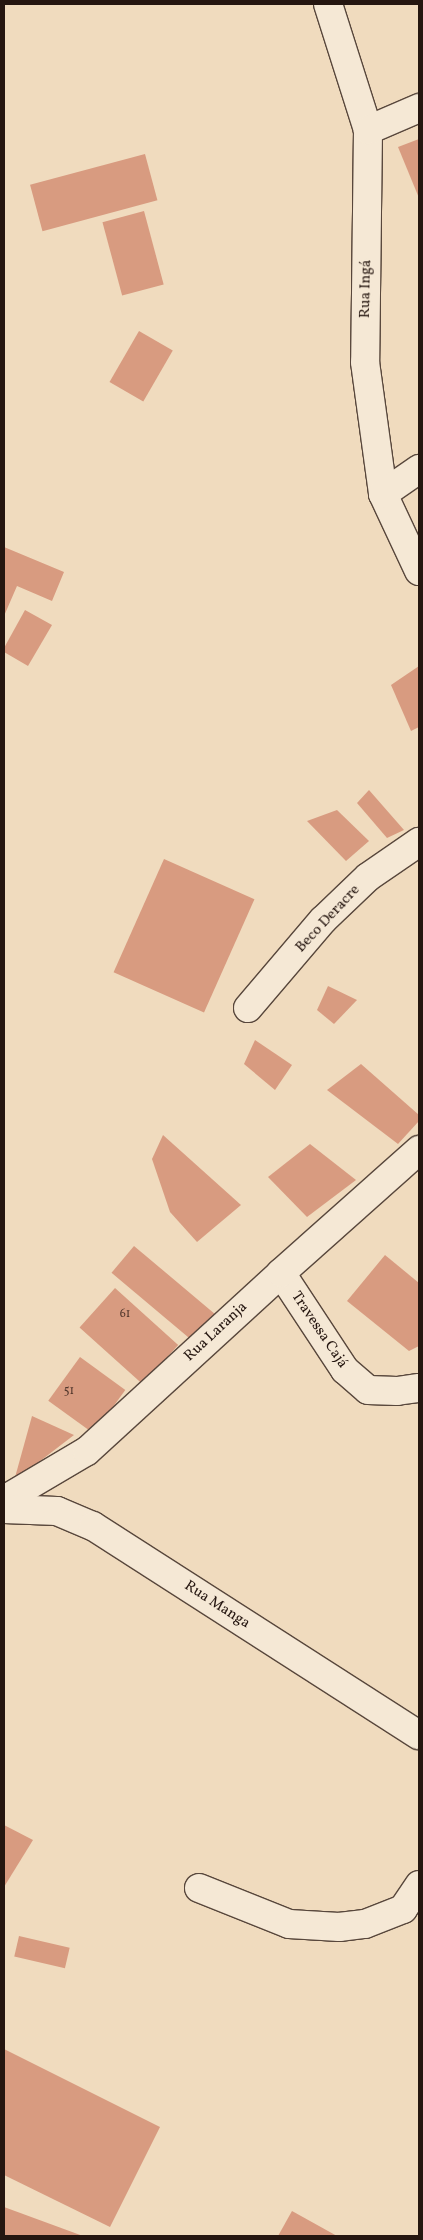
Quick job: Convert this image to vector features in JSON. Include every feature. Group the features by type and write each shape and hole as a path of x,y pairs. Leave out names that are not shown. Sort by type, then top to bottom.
{"street":[{"name":"Rua Ingá","path":"328,4 368,130 365,362 382,494 419,571"},
{"path":"368,130 419,108"},
{"path":"382,494 419,469"},
{"name":"Beco Deracre","path":"248,1008 323,920 368,877 419,842"},
{"name":"Rua Laranja","path":"4,1500 87,1451 281,1273 419,1150"},
{"name":"Travessa Cajá","path":"281,1273 345,1370 368,1390 397,1391 419,1388"},
{"name":"Rua Manga","path":"4,1508 57,1511 93,1526 419,1735"},
{"path":"199,1888 257,1913 289,1924 339,1927 365,1924 403,1909 419,1885"}],"building":[{"path":"419,139 419,198 398,147"},
{"path":"145,154 157,200 42,231 30,185"},
{"path":"144,211 164,284 122,296 102,222"},
{"path":"139,331 173,350 143,402 110,382"},
{"path":"4,547 64,572 52,601 17,586 4,616"},
{"path":"25,610 52,625 28,666 4,652 4,648"},
{"path":"419,666 419,727 411,731 391,685"},
{"path":"369,790 404,830 387,838 357,803"},
{"path":"337,810 369,841 346,861 307,821"},
{"path":"164,859 254,899 204,1013 114,972"},
{"path":"328,986 357,1000 334,1024 317,1010"},
{"path":"255,1040 292,1065 275,1090 244,1064"},
{"path":"361,1064 419,1115 419,1121 398,1144 327,1090"},
{"path":"163,1135 241,1205 197,1242 170,1212 152,1159"},
{"path":"310,1144 356,1180 307,1217 268,1177"},
{"path":"134,1246 215,1314 193,1341 112,1273"},
{"path":"385,1255 419,1283 419,1346 409,1351 347,1301"},
{"path":"115,1288 178,1345 143,1384 80,1327"},
{"path":"80,1357 125,1390 94,1434 48,1401"},
{"path":"32,1416 74,1435 14,1481"},
{"path":"4,1825 33,1840 4,1887"},
{"path":"19,1936 70,1948 65,1968 14,1956"},
{"path":"4,2049 160,2127 110,2227 4,2175"},
{"path":"4,2207 83,2236 4,2236"},
{"path":"292,2211 337,2236 278,2236"}]}
